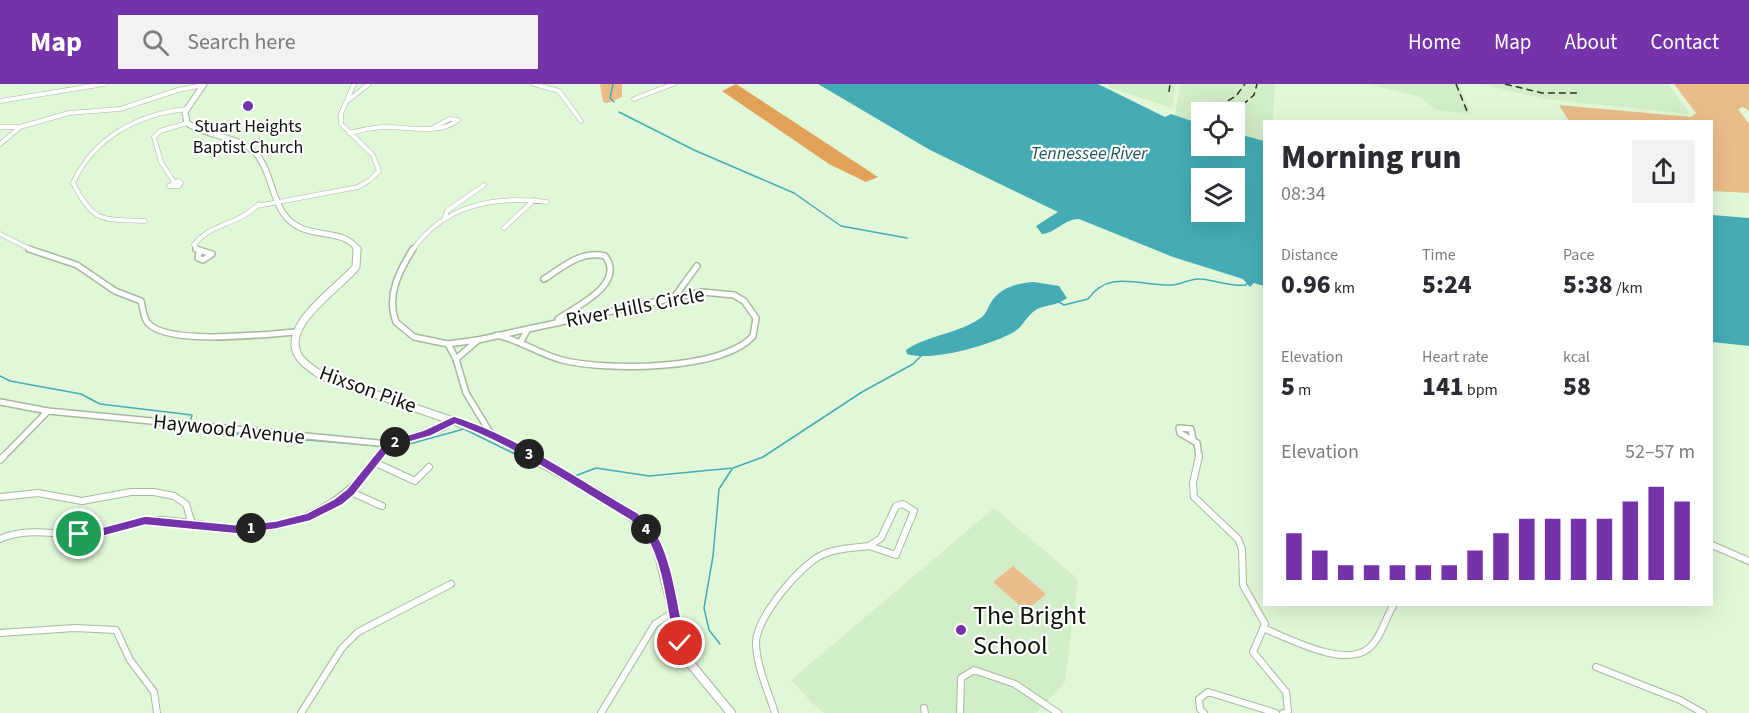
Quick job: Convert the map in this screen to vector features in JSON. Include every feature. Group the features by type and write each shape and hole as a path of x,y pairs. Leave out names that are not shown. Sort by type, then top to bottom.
{"main road":[{"path":"204,85 187,109 184,118 187,123 200,131 241,142 253,151 262,163 274,199 284,216 295,225 310,232 351,242 358,251 360,261 355,270 317,303 296,332"},
{"name":"Hixson Pike","path":"296,332 295,340 300,358 308,367 322,375 491,434 634,517 651,534 660,555 672,614 687,661 731,713"}],"street":[{"path":"0,101 104,84"},
{"path":"199,252 194,245 200,235 212,228 241,220 257,206 274,199 359,188 373,181 380,171 376,161 368,149 341,124 341,114 354,84"},
{"path":"346,102 369,84"},
{"path":"534,84 559,91 581,121"},
{"path":"634,99 674,84"},
{"path":"0,127 20,127 61,115 120,109 169,93 204,85"},
{"path":"145,221 96,215 86,207 73,183 77,171 100,145 123,128 168,110 187,109"},
{"path":"350,133 390,127 434,127 453,125 458,120 450,119 434,127"},
{"path":"174,182 161,162 154,137 159,131 187,123"},
{"path":"0,144 20,127"},
{"path":"445,217 447,211 484,185"},
{"path":"445,217 479,204 509,199 548,202"},
{"path":"504,228 534,200"},
{"name":"River Hills Circle","path":"445,217 412,249 391,289 390,301 397,324 424,342 448,344 478,340 498,335 528,328 675,296 712,292 736,297 747,302 755,311 756,329 741,348 716,357 598,365 547,355 521,341 498,335"},
{"path":"0,234 24,250 74,264 120,297 141,301 147,323 160,330 209,337 296,332"},
{"path":"544,279 587,254 605,256 610,263 609,279 604,287 555,322"},
{"path":"675,296 697,266"},
{"path":"521,341 528,328"},
{"name":"River Hills Circle","path":"456,359 478,340"},
{"path":"448,344 456,359 466,393 491,434"},
{"name":"Haywood Avenue","path":"0,402 48,411 389,444 427,433 454,420"},
{"path":"0,460 48,411"},
{"path":"1193,440 1202,457 1192,483 1194,497 1238,539 1242,549 1243,585 1265,624 1254,652 1257,662 1281,683 1288,694 1288,711 1283,713"},
{"path":"0,539 10,534 31,530 100,533 145,521 239,529 276,525 323,511 351,492 389,444"},
{"path":"376,463 415,481 429,467"},
{"path":"0,496 38,493 82,501 131,492 154,492 174,496 186,504 192,524"},
{"path":"351,492 382,506"},
{"path":"776,713 757,654 756,640 762,620 806,563 836,549 869,546 896,555 914,512 912,508 903,504 896,506 881,538 869,546"},
{"path":"1713,545 1749,561"},
{"path":"301,713 342,648 358,632 451,584"},
{"path":"1263,628 1322,651 1351,656 1368,649 1393,606"},
{"path":"601,713 655,624 672,614"},
{"path":"0,633 75,628 116,630 124,639 133,664 155,691 159,703 158,713"},
{"path":"1596,667 1680,700 1703,713"},
{"path":"960,713 962,678 974,670 1016,684 1058,713"},
{"path":"1204,713 1200,709 1199,699 1208,692 1276,713"}],"shaded area":[{"path":"600,84 622,84 622,97 608,103 603,102"},
{"path":"736,84 878,177 866,182 829,164 722,91"},
{"path":"1109,84 1176,84 1172,108 1108,87"},
{"path":"1180,84 1275,84 1273,120 1263,120 1263,141 1245,136 1245,102 1191,102 1191,121 1175,116"},
{"path":"1368,84 1459,84 1471,114 1436,110 1420,97"},
{"path":"1482,84 1668,84 1690,114 1544,99"},
{"path":"1674,84 1749,84 1749,111 1743,107 1738,109 1749,124 1749,193 1713,191 1713,120 1568,120 1559,105 1691,117 1696,113"},
{"name":"The Bright School","path":"994,508 1078,579 1065,682 1036,713 824,713 812,703 791,680"},
{"path":"1013,566 1046,594 1026,611 993,582"}],"water":[{"name":"Tennessee River","path":"818,84 1098,84 1165,117 1171,114 1191,121 1191,156 1245,156 1245,136 1263,141 1263,286 1254,283 1250,287 1243,279 1173,257 1079,219 1069,221 1042,234 1036,226 1058,212 930,150"},
{"path":"1713,215 1749,218 1749,346 1713,342"},
{"path":"1034,282 1059,286 1067,298 1037,309 1017,330 991,342 946,354 918,356 907,354 906,350 915,345 981,318 1003,290 1015,285"}],"waterway":[{"path":"613,84 610,98 614,102"},
{"path":"619,112 694,150 794,193 841,226 907,238"},
{"path":"1057,301 1064,305 1088,299 1106,284 1116,281 1161,285 1180,284 1193,279 1240,285 1246,285 1248,282"},
{"path":"575,476 596,468 649,476 733,468 763,457 862,392 913,364 922,355"},
{"path":"0,376 10,381 81,394 100,404 192,415 190,422"},
{"path":"189,427 188,430 380,446"},
{"path":"397,444 413,443 464,429 533,463"},
{"path":"720,644 709,630 704,608 713,556 719,489 732,469"}],"railway":[{"path":"1169,92 1170,84"},
{"path":"1226,102 1236,96 1245,84"},
{"path":"1245,103 1254,95 1257,84"},
{"path":"1456,84 1467,111"},
{"path":"1505,84 1542,93 1577,93"}],"place":[{"name":"Stuart Heights Baptist Church","path":"248,106"},
{"name":"The Bright School","path":"961,630"}],"route":[{"path":"79,534 100,533 145,521 161,520 239,529 276,525 310,517 351,492 389,444 442,428 454,420 491,434 516,447 581,484 634,517 644,526 656,543 660,555 680,643"}]}
